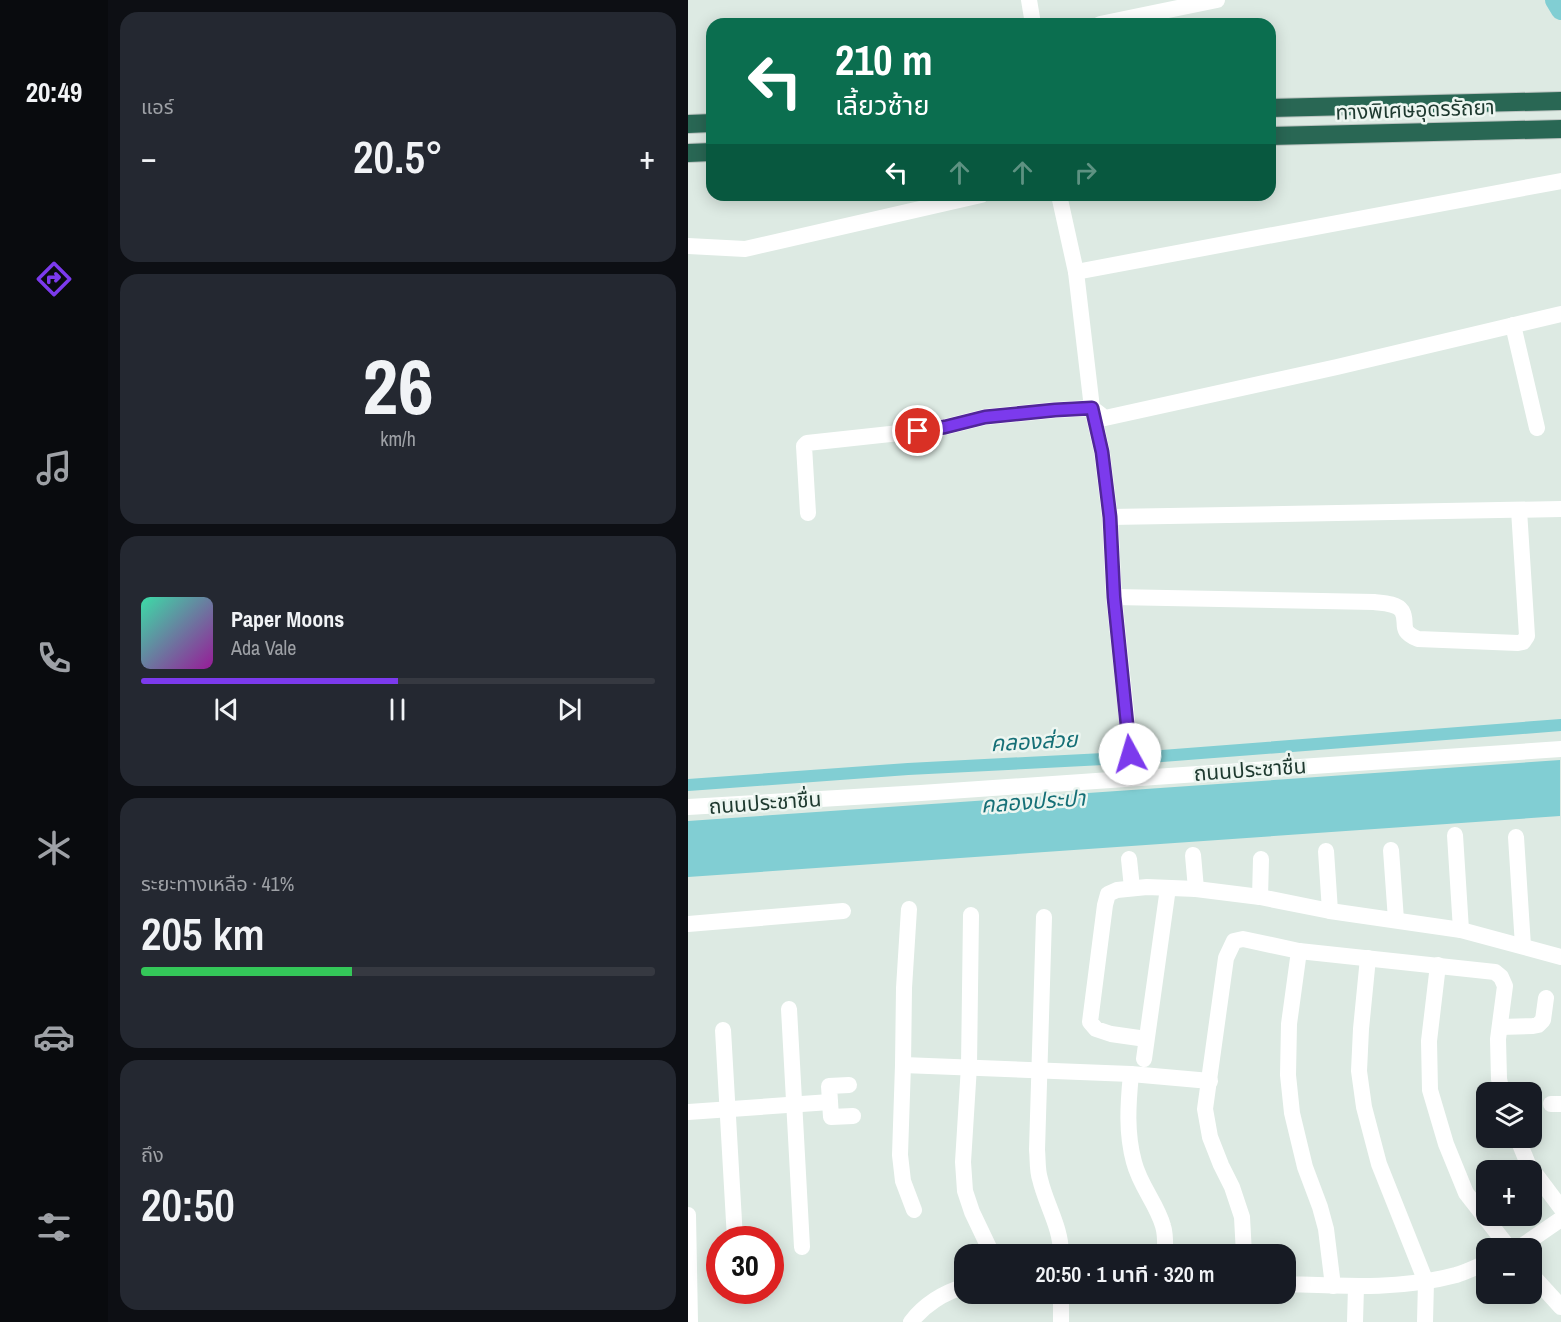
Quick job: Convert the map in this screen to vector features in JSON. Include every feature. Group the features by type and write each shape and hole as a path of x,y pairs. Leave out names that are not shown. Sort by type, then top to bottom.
{"highway":[{"name":"ทางพิเศษอุดรรัถยา","path":"1276,108 1561,101"},
{"path":"688,124 706,123"},
{"name":"ทางพิเศษอุดรรัถยา","path":"1276,136 1561,129"},
{"path":"688,153 706,152"}],"street":[{"path":"1029,0 1032,18"},
{"path":"1129,18 1217,0"},
{"path":"1076,272 1561,181"},
{"path":"688,246 745,249 955,201"},
{"path":"1060,201 1076,272 1092,408 1102,452 1110,517 1114,597 1131,765"},
{"path":"808,513 804,446 807,443 918,431 985,417 1055,410 1092,408 1105,418 1337,367 1561,314"},
{"path":"1513,325 1537,428"},
{"path":"1110,517 1561,509"},
{"path":"1114,597 1374,602 1396,606 1402,612 1406,631 1410,636 1418,639 1518,644 1523,642 1527,636 1519,510"},
{"name":"ถนนประชาชื่น","path":"688,807 1131,765 1561,748"},
{"path":"1455,835 1461,930"},
{"path":"1516,837 1523,946"},
{"path":"1391,850 1396,920"},
{"path":"1326,851 1330,911"},
{"path":"1193,855 1196,889"},
{"path":"1129,859 1132,888"},
{"path":"1260,897 1261,860"},
{"path":"1146,1040 1111,1034 1096,1029 1090,1022 1105,905 1108,894 1117,890 1132,888 1196,889 1260,897 1330,911 1461,930 1561,957"},
{"path":"1144,1059 1168,888"},
{"path":"909,909 904,988 900,1155 903,1181 914,1210"},
{"path":"688,924 843,911"},
{"path":"972,915 969,1066 963,1162 965,1191 987,1244"},
{"path":"1044,917 1037,1150 1039,1176 1061,1244"},
{"path":"1243,1244 1242,1217 1232,1187 1210,1137 1205,1109 1226,958 1234,941 1243,939 1299,951 1495,972 1501,977 1505,987 1498,1039 1500,1082"},
{"path":"1299,951 1289,1024 1288,1075 1292,1113 1305,1167 1326,1229 1333,1286"},
{"path":"1368,958 1360,1029 1359,1071 1364,1107 1379,1164 1426,1282 1425,1322"},
{"path":"1438,965 1429,1041 1430,1090 1446,1144 1466,1193 1501,1238"},
{"path":"1500,1027 1538,1025 1543,1020 1546,998"},
{"path":"789,1009 802,1247"},
{"path":"724,1030 734,1226"},
{"path":"903,1065 1131,1074 1210,1081"},
{"path":"1131,1074 1128,1130 1134,1163 1144,1189 1164,1228 1165,1244"},
{"path":"849,1085 829,1086 831,1117 853,1116"},
{"path":"688,1112 830,1102"},
{"path":"1521,1148 1528,1164 1561,1208"},
{"path":"688,1215 690,1322"},
{"path":"1533,1238 1561,1219"},
{"path":"1296,1284 1356,1287 1426,1282 1457,1275 1476,1267"},
{"path":"1542,1286 1561,1307"},
{"path":"1356,1287 1356,1322"},
{"path":"911,1322 918,1312 933,1301 954,1292"},
{"path":"1061,1304 1061,1322"}],"water":[{"name":"คลองประปา","path":"1560,760 1560,816 688,877 688,821"}],"waterway":[{"path":"1555,0 1561,10"},
{"name":"คลองส่วย","path":"688,785 908,769 1162,756 1561,725"}],"route":[{"path":"918,431 985,417 1092,408 1102,452 1110,517 1114,597 1130,754"}]}
